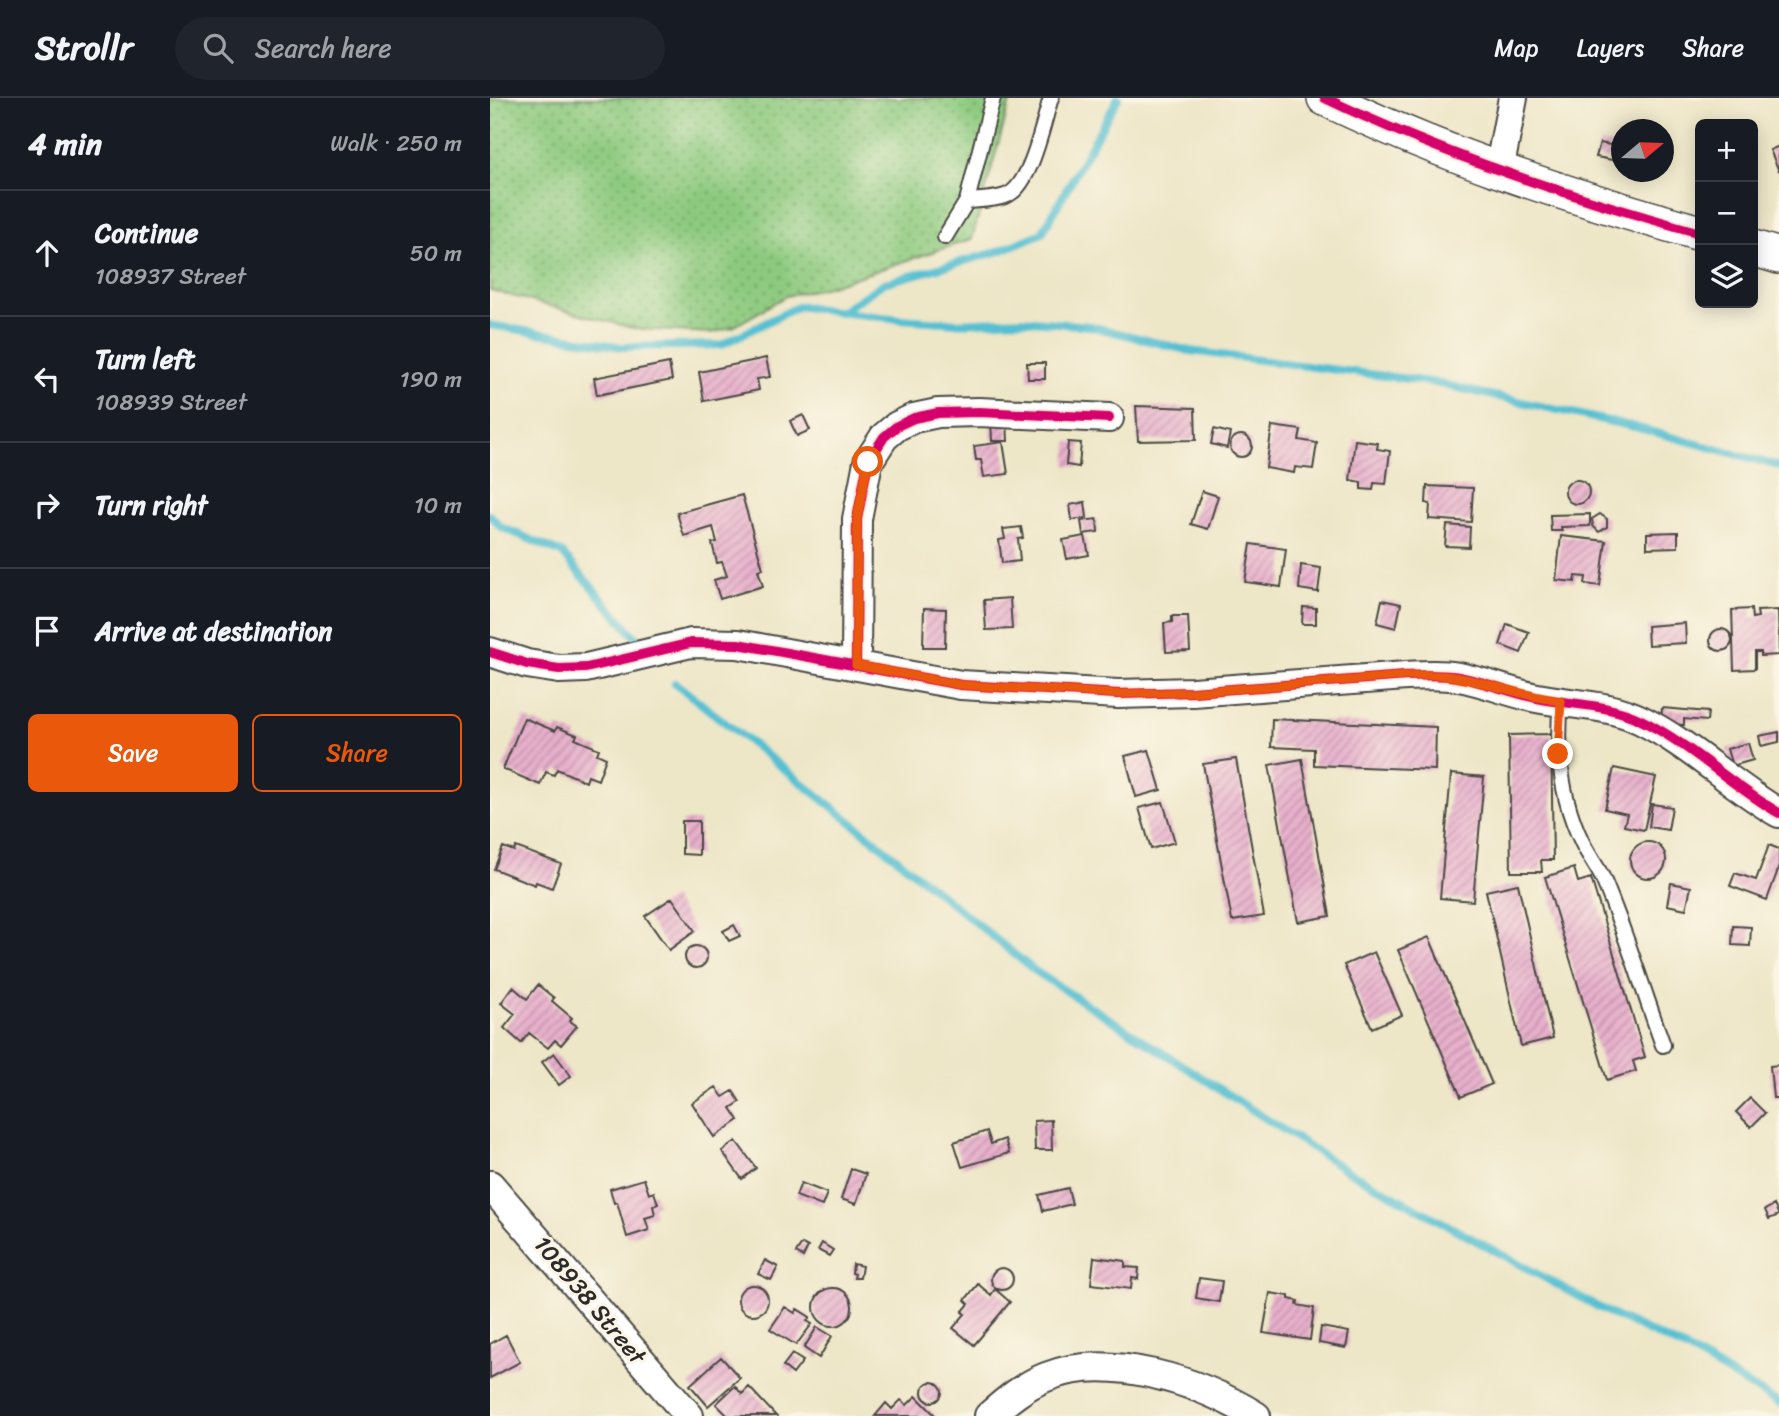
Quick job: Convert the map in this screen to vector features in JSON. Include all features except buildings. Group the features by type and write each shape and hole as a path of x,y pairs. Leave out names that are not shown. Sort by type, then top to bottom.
{"street":[{"path":"1325,98 1424,143 1499,171 1695,231"},
{"path":"1499,171 1513,98"},
{"path":"1758,250 1779,256"},
{"path":"856,665 857,519 868,462 884,437 897,426 914,418 938,413 1110,418"},
{"path":"490,652 527,664 559,669 586,668 691,643 738,644 961,685 1118,694 1193,692 1437,675 1460,678 1536,698 1602,708 1640,719 1676,740 1730,781 1779,813"},
{"name":"108938 Street","path":"490,1185 690,1416"},
{"path":"989,1416 1015,1393 1048,1376 1082,1367 1118,1368 1192,1385 1231,1401 1256,1416"}],"lane":[{"path":"945,237 967,201 993,98"},
{"path":"967,201 1007,196 1026,176 1051,98"},
{"path":"1561,701 1558,754 1560,774 1570,811 1582,841 1602,878 1663,1045"}],"green space":[{"path":"490,98 1011,98 972,239 827,287 786,296 733,327 712,333 636,329 490,290"}],"waterway":[{"path":"490,325 622,347 721,345 799,306 840,312 884,283 997,252 1042,233 1118,98"},
{"path":"840,312 958,323 1021,320 1090,326 1190,351 1431,382 1635,427 1779,466"},
{"path":"490,515 501,527 562,553 637,639"},
{"path":"675,683 1035,971 1346,1170 1611,1314 1686,1349 1779,1403"}],"cycle path":[{"path":"1325,98 1416,138 1510,174 1695,232"},
{"path":"856,665 857,519 868,462 884,437 897,426 914,418 938,413 979,412 1109,418"},
{"path":"490,652 527,664 559,669 586,668 691,643 738,644 961,685 1118,694 1193,692 1413,676 1453,676 1537,698 1616,711 1641,720 1677,741 1779,813"}],"route":[{"path":"868,462 857,519 856,665 961,685 1118,694 1193,692 1437,675 1460,678 1536,698 1561,701 1558,754"}]}
